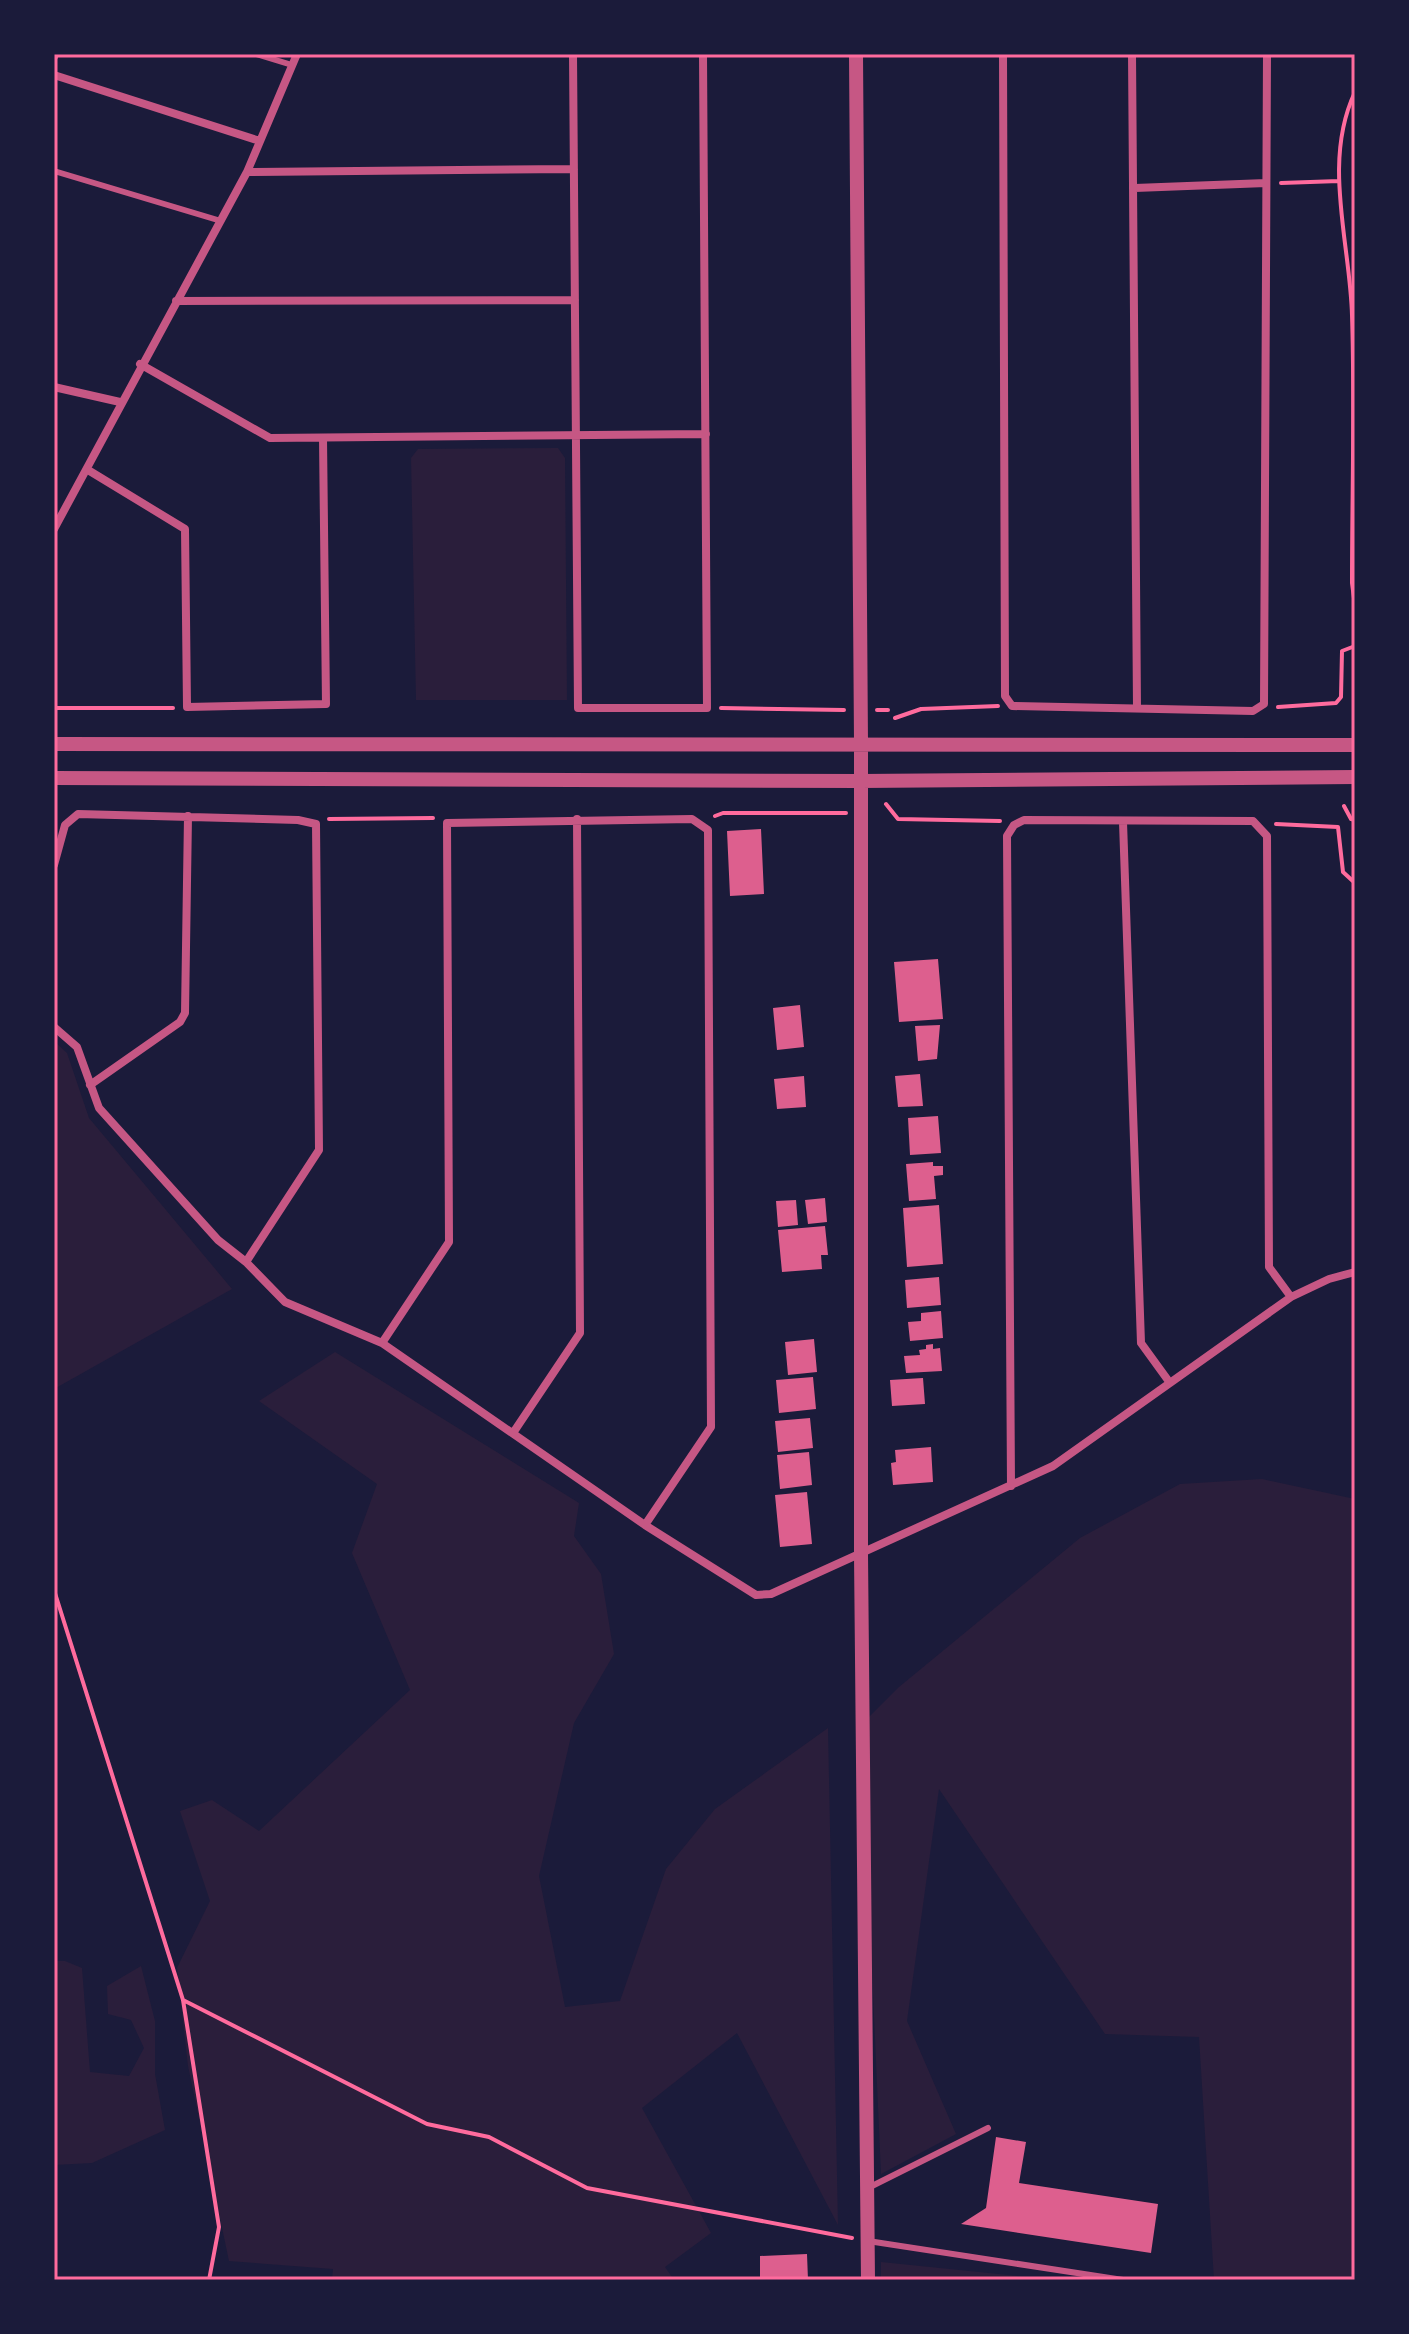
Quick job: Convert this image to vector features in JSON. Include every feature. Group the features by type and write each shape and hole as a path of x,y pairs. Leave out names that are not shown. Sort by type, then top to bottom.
{"street":[{"path":"54,529 88,470 140,364 247,172 297,54"},
{"path":"573,54 578,708 707,708 703,54"},
{"path":"856,54 861,711 861,1555 868,2280"},
{"path":"1003,54 1002,497 1008,700 1012,706 1253,711 1264,704 1267,54"},
{"path":"1132,54 1137,708"},
{"path":"54,75 260,141"},
{"path":"247,172 574,169"},
{"path":"1135,188 1266,183"},
{"path":"176,301 575,300"},
{"path":"140,364 270,438 706,434"},
{"path":"54,387 120,402"},
{"path":"88,470 185,529 187,707 326,704 323,438"},
{"path":"54,744 861,742 1355,745"},
{"path":"54,778 861,781 1355,777"},
{"path":"54,865 65,825 78,814 298,820 316,824 319,1150 246,1262"},
{"path":"90,1085 180,1022 185,1013 188,816"},
{"path":"513,1433 580,1333 577,819"},
{"path":"382,1343 449,1242 447,823 692,819 708,830 711,1427 645,1525"},
{"path":"1011,1486 1007,836 1014,825 1024,820 1253,821 1267,836 1269,1267 1291,1297"},
{"path":"1123,822 1141,1343 1170,1383"},
{"path":"54,1027 77,1047 99,1108 218,1240 246,1262 285,1302 382,1343 645,1525 756,1595 771,1594 861,1555 1053,1466 1291,1297 1329,1279 1355,1272"}],"lane":[{"path":"256,54 292,65"},
{"path":"54,171 221,221"},
{"path":"868,2188 988,2128"},
{"path":"868,2241 1123,2280"}],"path":[{"path":"1355,92 1342,140 1339,181 1352,314 1352,583 1355,606"},
{"path":"1266,183 1339,181"},
{"path":"1264,704 1279,707 1336,703 1341,697 1342,651 1355,646"},
{"path":"895,718 921,709 994,709 1008,700"},
{"path":"54,708 187,707"},
{"path":"707,708 888,710"},
{"path":"886,804 898,819 1003,821 1014,825"},
{"path":"1344,806 1351,819 1355,820"},
{"path":"698,824 723,813 861,813"},
{"path":"316,824 329,819 437,817 447,823"},
{"path":"1259,828 1278,824 1332,824 1338,827 1343,872 1355,883"},
{"path":"54,1590 183,2000 219,2227 209,2280"},
{"path":"183,2000 427,2124 489,2137 587,2188 868,2241"}],"shaded area":[{"path":"558,448 565,458 567,700 416,700 411,458 418,449"},
{"path":"54,1041 67,1053 89,1118 232,1289 54,1389"},
{"path":"335,1352 579,1503 574,1536 601,1574 614,1654 574,1723 539,1876 565,2007 620,2001 666,1869 715,1809 828,1728 838,2225 737,2033 642,2108 711,2233 665,2267 674,2280 332,2280 333,2269 229,2261 188,2066 177,1968 210,1901 180,1811 212,1800 259,1831 410,1690 352,1553 377,1484 259,1401"},
{"path":"1262,1479 1355,1499 1355,2280 1214,2280 1199,2037 1105,2034 939,1789 907,2021 956,2134 881,2174 872,1971 867,1719 899,1687 1080,1538 1180,1484"},
{"path":"54,1961 65,1961 82,1968 90,2072 129,2076 144,2048 131,2020 108,2014 107,1986 141,1966 155,2021 155,2074 165,2130 92,2163 54,2165"},
{"path":"881,2262 1056,2280 881,2280"}],"building":[{"path":"761,829 764,894 730,896 727,831"},
{"path":"938,959 943,1019 899,1022 894,962"},
{"path":"800,1005 804,1047 777,1050 773,1008"},
{"path":"940,1025 937,1059 918,1061 915,1026"},
{"path":"920,1074 923,1106 898,1107 895,1076"},
{"path":"804,1076 806,1107 777,1109 774,1079"},
{"path":"938,1116 941,1153 910,1155 908,1118"},
{"path":"933,1162 933,1166 943,1166 943,1175 934,1176 936,1199 909,1201 906,1164"},
{"path":"825,1198 827,1222 808,1224 805,1200"},
{"path":"796,1200 798,1225 778,1227 776,1201"},
{"path":"939,1205 943,1264 907,1267 903,1208"},
{"path":"825,1226 828,1255 821,1255 822,1269 782,1272 778,1230"},
{"path":"939,1277 941,1305 907,1308 905,1280"},
{"path":"941,1311 943,1338 910,1341 908,1322 921,1321 921,1313"},
{"path":"814,1339 817,1372 788,1375 785,1342"},
{"path":"933,1344 933,1349 940,1348 942,1371 906,1373 904,1356 920,1355 919,1350"},
{"path":"813,1377 816,1409 779,1413 776,1380"},
{"path":"923,1378 925,1404 892,1406 890,1380"},
{"path":"810,1418 813,1448 778,1452 775,1421"},
{"path":"931,1447 933,1482 893,1485 891,1463 896,1462 895,1450"},
{"path":"809,1452 812,1485 780,1489 777,1455"},
{"path":"807,1492 812,1544 780,1547 775,1495"},
{"path":"996,2137 1026,2142 1019,2183 1158,2204 1151,2253 961,2224 986,2208"},
{"path":"807,2254 808,2280 760,2280 760,2256"}]}
